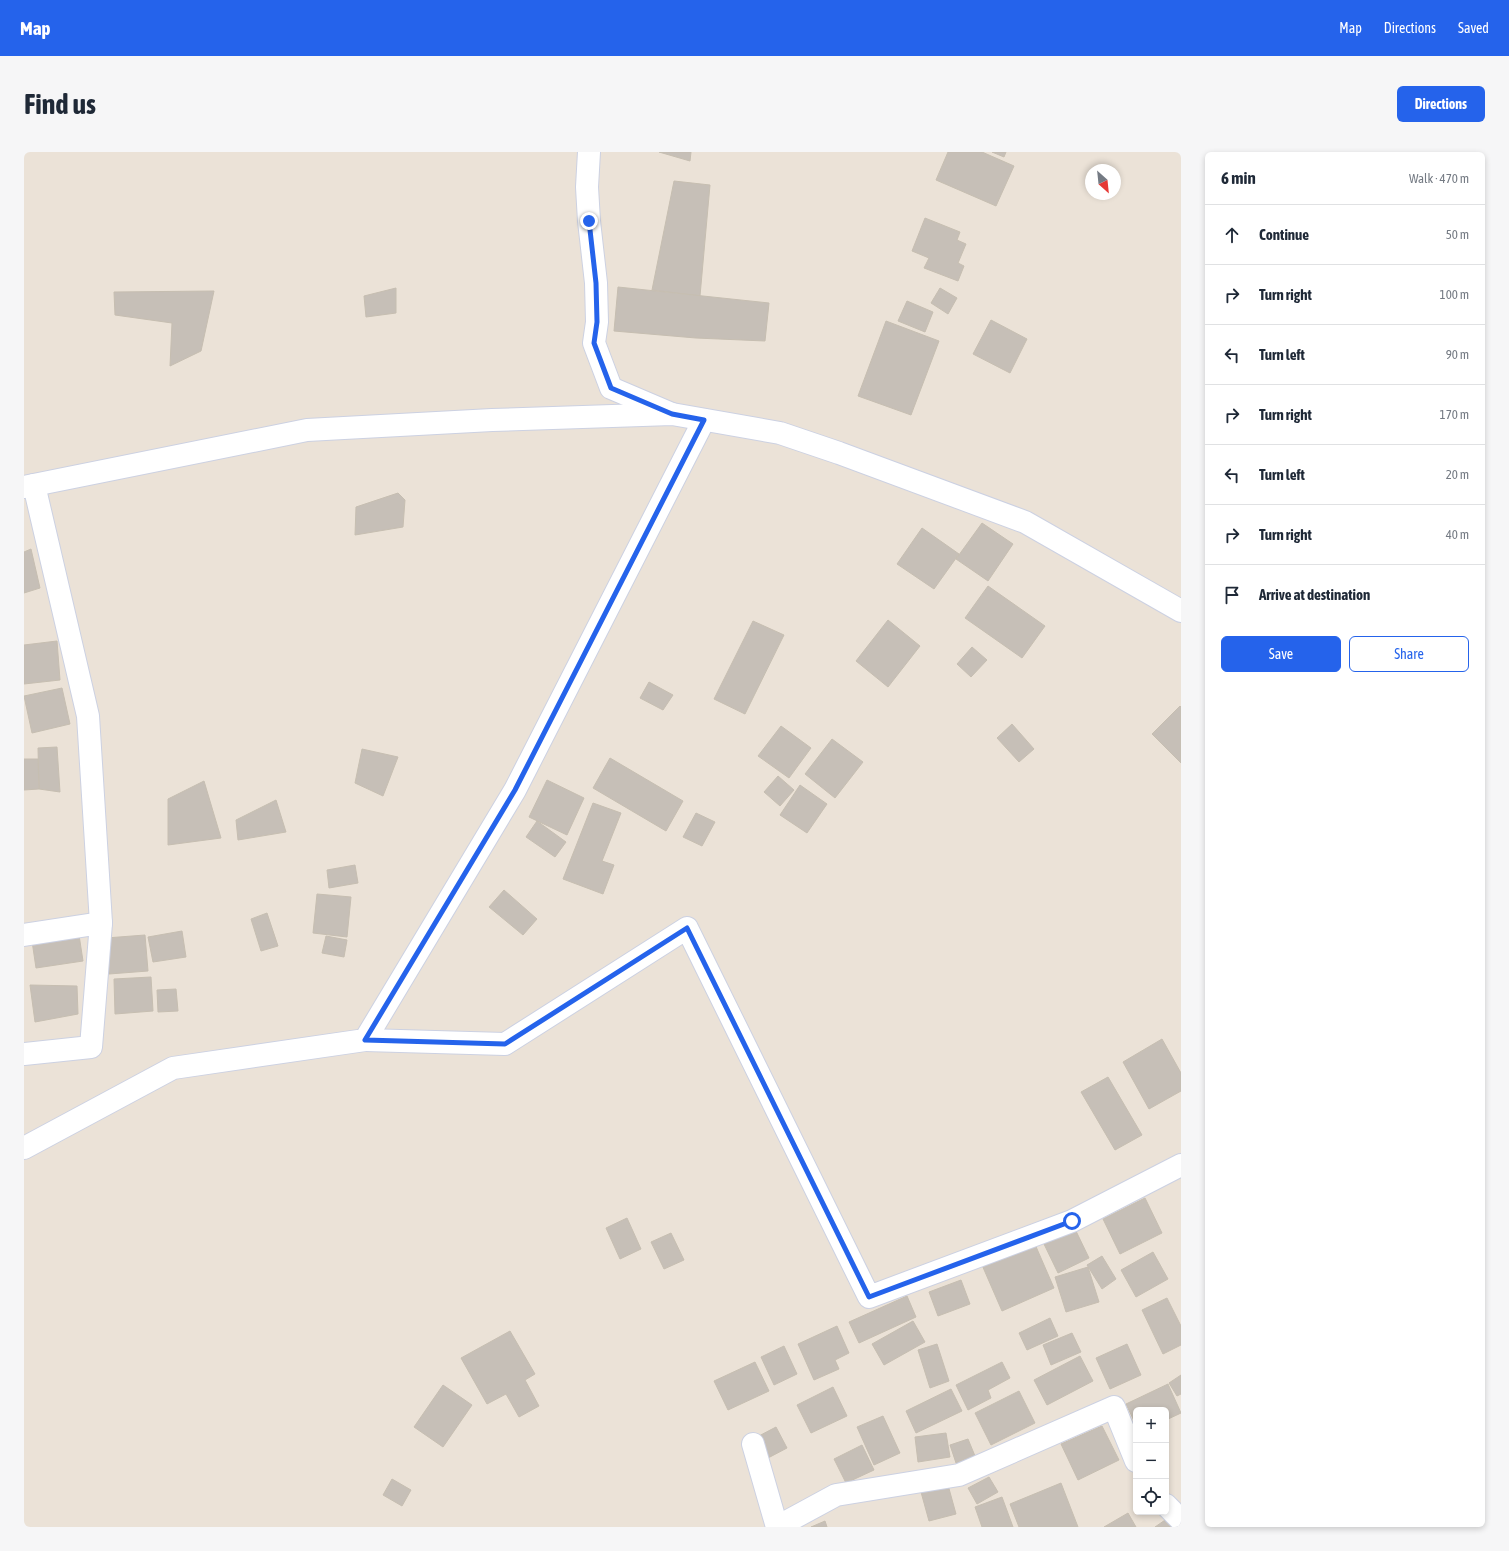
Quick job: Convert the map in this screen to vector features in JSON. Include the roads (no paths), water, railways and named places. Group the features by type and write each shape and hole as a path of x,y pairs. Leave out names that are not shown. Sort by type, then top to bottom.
{"street":[{"path":"589,152 587,194 596,283 597,322 594,343 611,388 672,414 780,433 1025,522 1181,611"},
{"path":"24,1054 91,1047 101,923 88,716 29,486 307,430 492,420 672,414"},
{"path":"365,1040 515,790 704,420"},
{"path":"24,935 101,923"},
{"path":"24,1148 173,1068 365,1040 505,1044 687,928 869,1297 1072,1221 1181,1165"},
{"path":"753,1444 777,1527 836,1495 959,1475 1114,1407 1133,1454"},
{"path":"1169,1508 1181,1520"}]}
